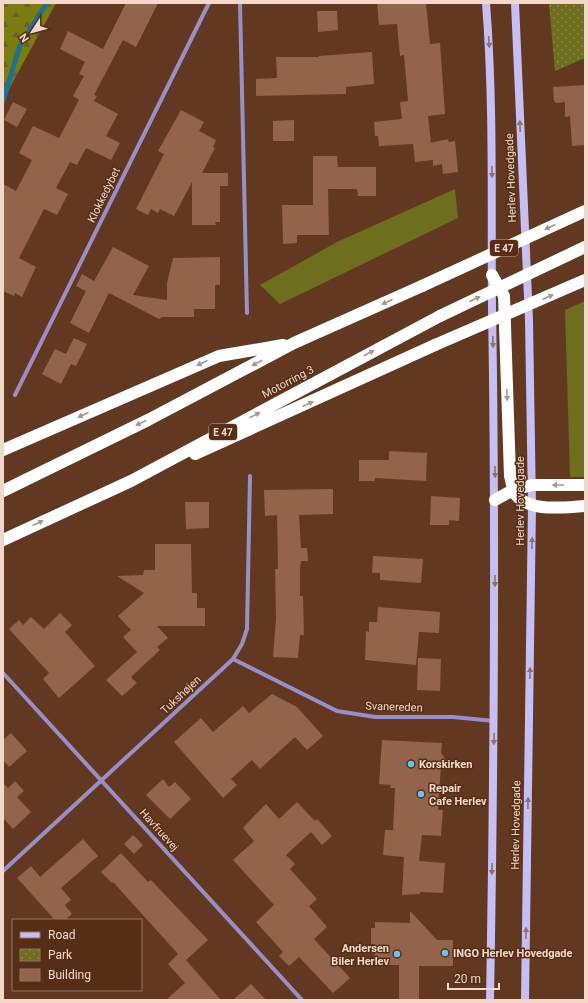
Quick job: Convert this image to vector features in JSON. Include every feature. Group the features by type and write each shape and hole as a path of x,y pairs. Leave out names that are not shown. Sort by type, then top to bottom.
{"highway":[{"name":"E 47","path":"3,491 148,420 294,343 585,211"},
{"name":"Motorring 3","path":"3,540 131,481 440,316 585,247"},
{"path":"492,275 504,296 510,476 513,490 522,500 532,506 585,506"},
{"path":"131,481 226,442 435,345 585,280"},
{"path":"3,450 219,356 294,343"},
{"path":"495,500 513,490 532,485 585,485"}],"main road":[{"name":"Herlev Hovedgade","path":"486,3 489,46 492,172 495,500 494,721 490,1000"},
{"name":"Herlev Hovedgade","path":"515,3 529,320 532,485 524,1000"}],"street":[{"name":"Klokkedybet","path":"14,395 209,3"},
{"path":"240,3 247,313"},
{"name":"Tukshøjen","path":"3,871 233,659 242,644 247,629 250,476"},
{"name":"Svanereden","path":"233,659 338,711 375,717 453,717 494,721"},
{"name":"Havfruevej","path":"3,673 302,1000"}],"green space":[{"path":"3,3 56,3 3,100"},
{"path":"549,3 585,3 585,58 555,71"},
{"path":"455,189 458,218 280,304 260,285 337,242"},
{"path":"585,301 585,477 570,477 565,310"}],"building":[{"path":"126,3 158,3 136,47 123,40 94,95 97,96 94,101 118,114 106,136 120,143 111,160 86,148 77,165 70,162 56,188 68,194 57,215 44,209 19,258 36,267 22,297 15,293 14,296 3,291 3,184 16,191 32,160 19,153 33,126 59,138 79,100 73,96 84,76 79,74 85,62 60,49 68,31 103,49"},
{"path":"377,3 426,3 430,44 440,43 445,114 428,116 431,143 448,139 449,142 455,141 458,172 443,174 442,164 433,166 433,160 415,162 413,144 379,146 378,136 375,136 374,122 402,119 400,102 408,101 404,55 400,56 397,24 379,25"},
{"path":"317,11 337,11 338,30 318,32"},
{"path":"372,52 374,84 346,87 346,94 256,96 256,79 277,78 276,57 319,57"},
{"path":"585,85 585,145 572,146 570,116 565,117 565,102 556,103 554,101 553,87"},
{"path":"13,102 27,109 17,127 4,120"},
{"path":"181,110 204,122 199,131 216,140 213,147 215,148 202,173 228,173 228,186 220,186 220,222 215,222 216,225 192,225 192,182 174,216 160,209 158,213 151,209 148,215 136,209 164,154 158,151"},
{"path":"294,120 294,141 273,141 273,121"},
{"path":"313,156 337,156 338,167 376,167 376,196 358,196 357,189 328,189 329,235 297,235 297,243 283,244 282,205 313,205"},
{"path":"113,247 149,266 133,295 167,300 167,283 173,258 220,257 220,285 215,285 215,309 194,309 194,317 162,317 159,319 109,293 89,333 70,323 86,291 76,286 82,274 94,281"},
{"path":"74,338 87,344 76,366 71,364 61,384 42,374 55,349 66,354"},
{"path":"389,451 427,453 426,481 375,478 375,481 359,481 359,460 389,460"},
{"path":"333,489 333,514 299,515 301,548 307,548 308,561 301,561 300,568 300,596 303,596 304,635 300,635 298,658 273,657 276,618 275,569 278,569 277,515 265,516 264,490"},
{"path":"431,496 460,498 459,521 449,520 449,525 430,525"},
{"path":"185,502 209,502 209,528 186,529"},
{"path":"155,544 191,544 192,593 197,593 197,608 205,608 205,626 157,626 168,638 157,647 160,650 131,677 137,683 122,696 106,680 137,652 123,637 131,630 118,616 144,593 117,576 143,575 144,570 155,570"},
{"path":"373,556 423,559 421,583 380,580 380,573 372,573"},
{"path":"378,607 440,612 439,633 419,632 416,665 365,660 366,631 369,632 369,622 377,622"},
{"path":"60,613 72,625 65,632 95,666 59,698 43,679 49,673 9,629 19,620 23,625 31,617 44,629"},
{"path":"418,658 441,659 440,691 417,690"},
{"path":"272,694 297,707 323,736 307,750 295,737 260,769 252,760 231,779 237,785 223,798 174,742 201,718 213,732 243,706 249,713"},
{"path":"11,733 27,751 9,767 3,760 3,740"},
{"path":"382,740 442,743 441,753 447,761 441,765 438,810 443,810 441,836 422,835 419,861 445,863 443,893 420,892 420,894 402,895 404,857 383,855 385,830 393,830 395,788 390,788 391,785 379,784"},
{"path":"163,779 169,787 175,782 191,799 170,819 146,795"},
{"path":"15,781 24,791 17,797 31,812 13,829 3,818 3,783 8,788"},
{"path":"297,802 315,821 317,819 332,836 322,845 311,832 286,855 295,864 290,869 317,899 309,906 327,927 314,939 350,978 333,993 299,957 289,966 279,956 283,952 256,922 274,905 233,860 254,841 243,828 266,804 279,819"},
{"path":"133,835 143,845 134,854 124,844"},
{"path":"83,839 98,856 61,888 71,900 65,905 72,914 66,919 54,919 17,878 31,866 40,877"},
{"path":"121,853 148,882 151,880 208,940 186,960 221,1000 166,1000 185,983 168,964 178,954 113,882 112,883 101,872"},
{"name":"Andersen Biler Herlev","path":"410,911 437,940 453,940 453,966 419,966 419,1000 399,1000 399,965 374,965 375,944 371,944 371,928 375,928 375,922 410,923"},
{"path":"251,984 266,1000 233,1000"}],"waterway":[{"path":"3,101 20,45 47,3"}],"place":[{"name":"Korskirken","path":"411,764"},
{"name":"Repair Cafe Herlev","path":"421,794"},
{"name":"INGO Herlev Hovedgade","path":"445,953"},
{"name":"Andersen Biler Herlev","path":"397,954"}]}
